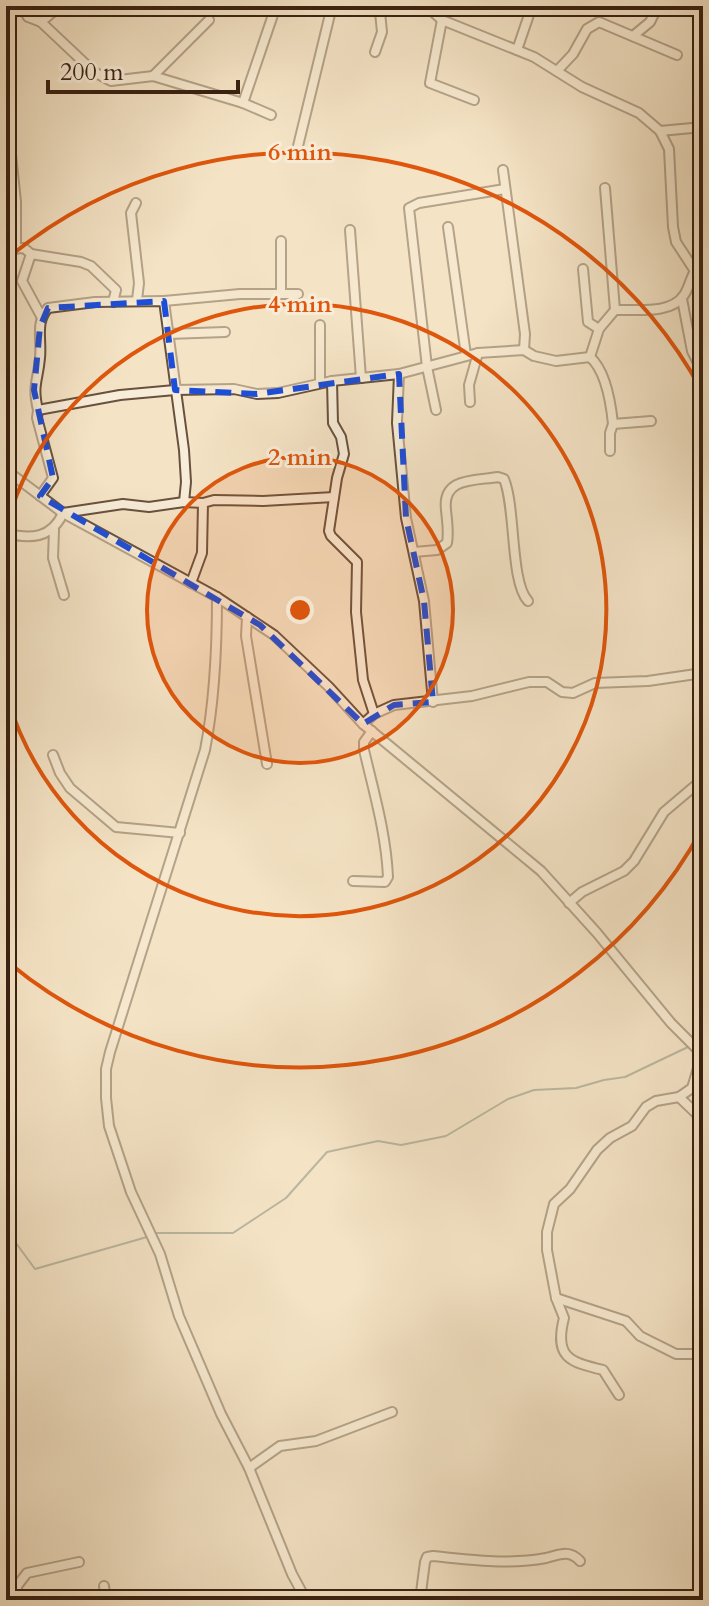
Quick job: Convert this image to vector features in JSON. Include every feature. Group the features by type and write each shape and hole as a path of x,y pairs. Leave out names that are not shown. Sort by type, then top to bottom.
{"street":[{"path":"21,6 34,21 41,22 94,72 111,81 153,76 243,103 271,115"},
{"path":"41,22 60,6"},
{"path":"243,103 276,6"},
{"path":"298,146 332,6"},
{"path":"344,6 358,9"},
{"path":"375,52 382,32 380,12 384,6"},
{"path":"422,6 442,20 517,50 582,87 639,113 660,131 669,149 676,242 699,271 682,299 665,307 615,310"},
{"path":"517,50 532,6"},
{"path":"633,36 650,22 658,6"},
{"path":"153,76 209,20"},
{"path":"442,20 430,83 474,100"},
{"path":"557,71 573,54 591,25 599,22 677,55"},
{"path":"660,131 703,127"},
{"path":"9,135 8,159 16,202 16,249"},
{"path":"503,170 525,334 524,350"},
{"path":"590,357 599,329 615,310 605,188"},
{"path":"436,410 427,367 409,208 419,203 505,189"},
{"path":"136,203 131,213 139,283 137,300"},
{"path":"448,227 466,355"},
{"path":"350,230 361,378"},
{"path":"281,241 281,294"},
{"path":"6,249 24,248 31,254 91,266 116,290 113,302"},
{"path":"31,254 22,281 41,316 40,359 34,390 37,418 53,478 40,496"},
{"path":"583,269 588,322 599,329"},
{"path":"41,316 48,308 113,302 240,294 298,294"},
{"path":"682,299 692,351 700,367"},
{"path":"164,301 184,450 184,502"},
{"path":"320,325 320,383"},
{"path":"168,334 225,332"},
{"path":"38,410 120,395 175,390 234,389 257,394 278,393 332,381 399,374 478,353 524,350 534,356 556,361 590,357"},
{"path":"470,402 469,385 478,353"},
{"path":"590,357 605,384 613,424 610,451"},
{"path":"399,374 397,423 406,518 424,601 433,702"},
{"path":"332,381 333,423 341,437 344,454 329,526 331,536 357,562 356,612 363,680 374,714"},
{"path":"613,424 651,421"},
{"path":"6,470 63,513 217,597 274,635 363,724 541,871 702,1055 692,1088 679,1097 656,1101 646,1107 632,1126 610,1138 597,1150 570,1189 554,1204 547,1232 547,1250 556,1298 564,1314 559,1337 564,1351 582,1366 603,1370 619,1395"},
{"path":"414,552 437,550 447,543 449,534 444,497 448,490 456,484 498,477 504,479 515,536 516,571 521,591 528,601"},
{"path":"63,513 114,504 149,507 214,500 334,497"},
{"path":"191,583 202,553 203,503"},
{"path":"63,513 54,530 53,558 64,595"},
{"path":"6,533 28,536 54,530"},
{"path":"217,597 217,663 205,750 110,1052 106,1069 106,1098 109,1126 131,1192 160,1254 179,1316 306,1600"},
{"path":"247,617 246,636 267,764"},
{"path":"363,724 374,714 403,703 433,702 529,682 547,682 562,692 573,693 595,683 648,681 703,673"},
{"path":"353,881 378,883 385,882 388,877 383,822 376,806 364,750 364,742 372,731"},
{"path":"53,755 70,788 116,827 180,833"},
{"path":"569,903 582,892 624,871 634,861 664,812 703,779"},
{"path":"679,1097 703,1120"},
{"path":"556,1298 626,1321 640,1336 676,1354 703,1357"},
{"path":"249,1468 280,1446 316,1441 392,1412"},
{"path":"420,1600 427,1557 485,1562 548,1558 563,1553 572,1554 580,1561"},
{"path":"17,1600 17,1586 27,1573 79,1562"},
{"path":"104,1586 106,1600"}],"highlighted area":[{"path":"164,301 175,390 257,394 399,374 406,518 424,601 433,702 394,705 363,724 260,625 40,496 53,478 34,390 40,327 48,308"}],"waterway":[{"path":"697,1038 703,1031"},
{"path":"156,1233 233,1233 286,1198 327,1152 378,1141 401,1145 446,1136 508,1099 534,1090 576,1088 625,1077 690,1046"},
{"path":"6,1240 13,1239 35,1269 147,1237"}]}
